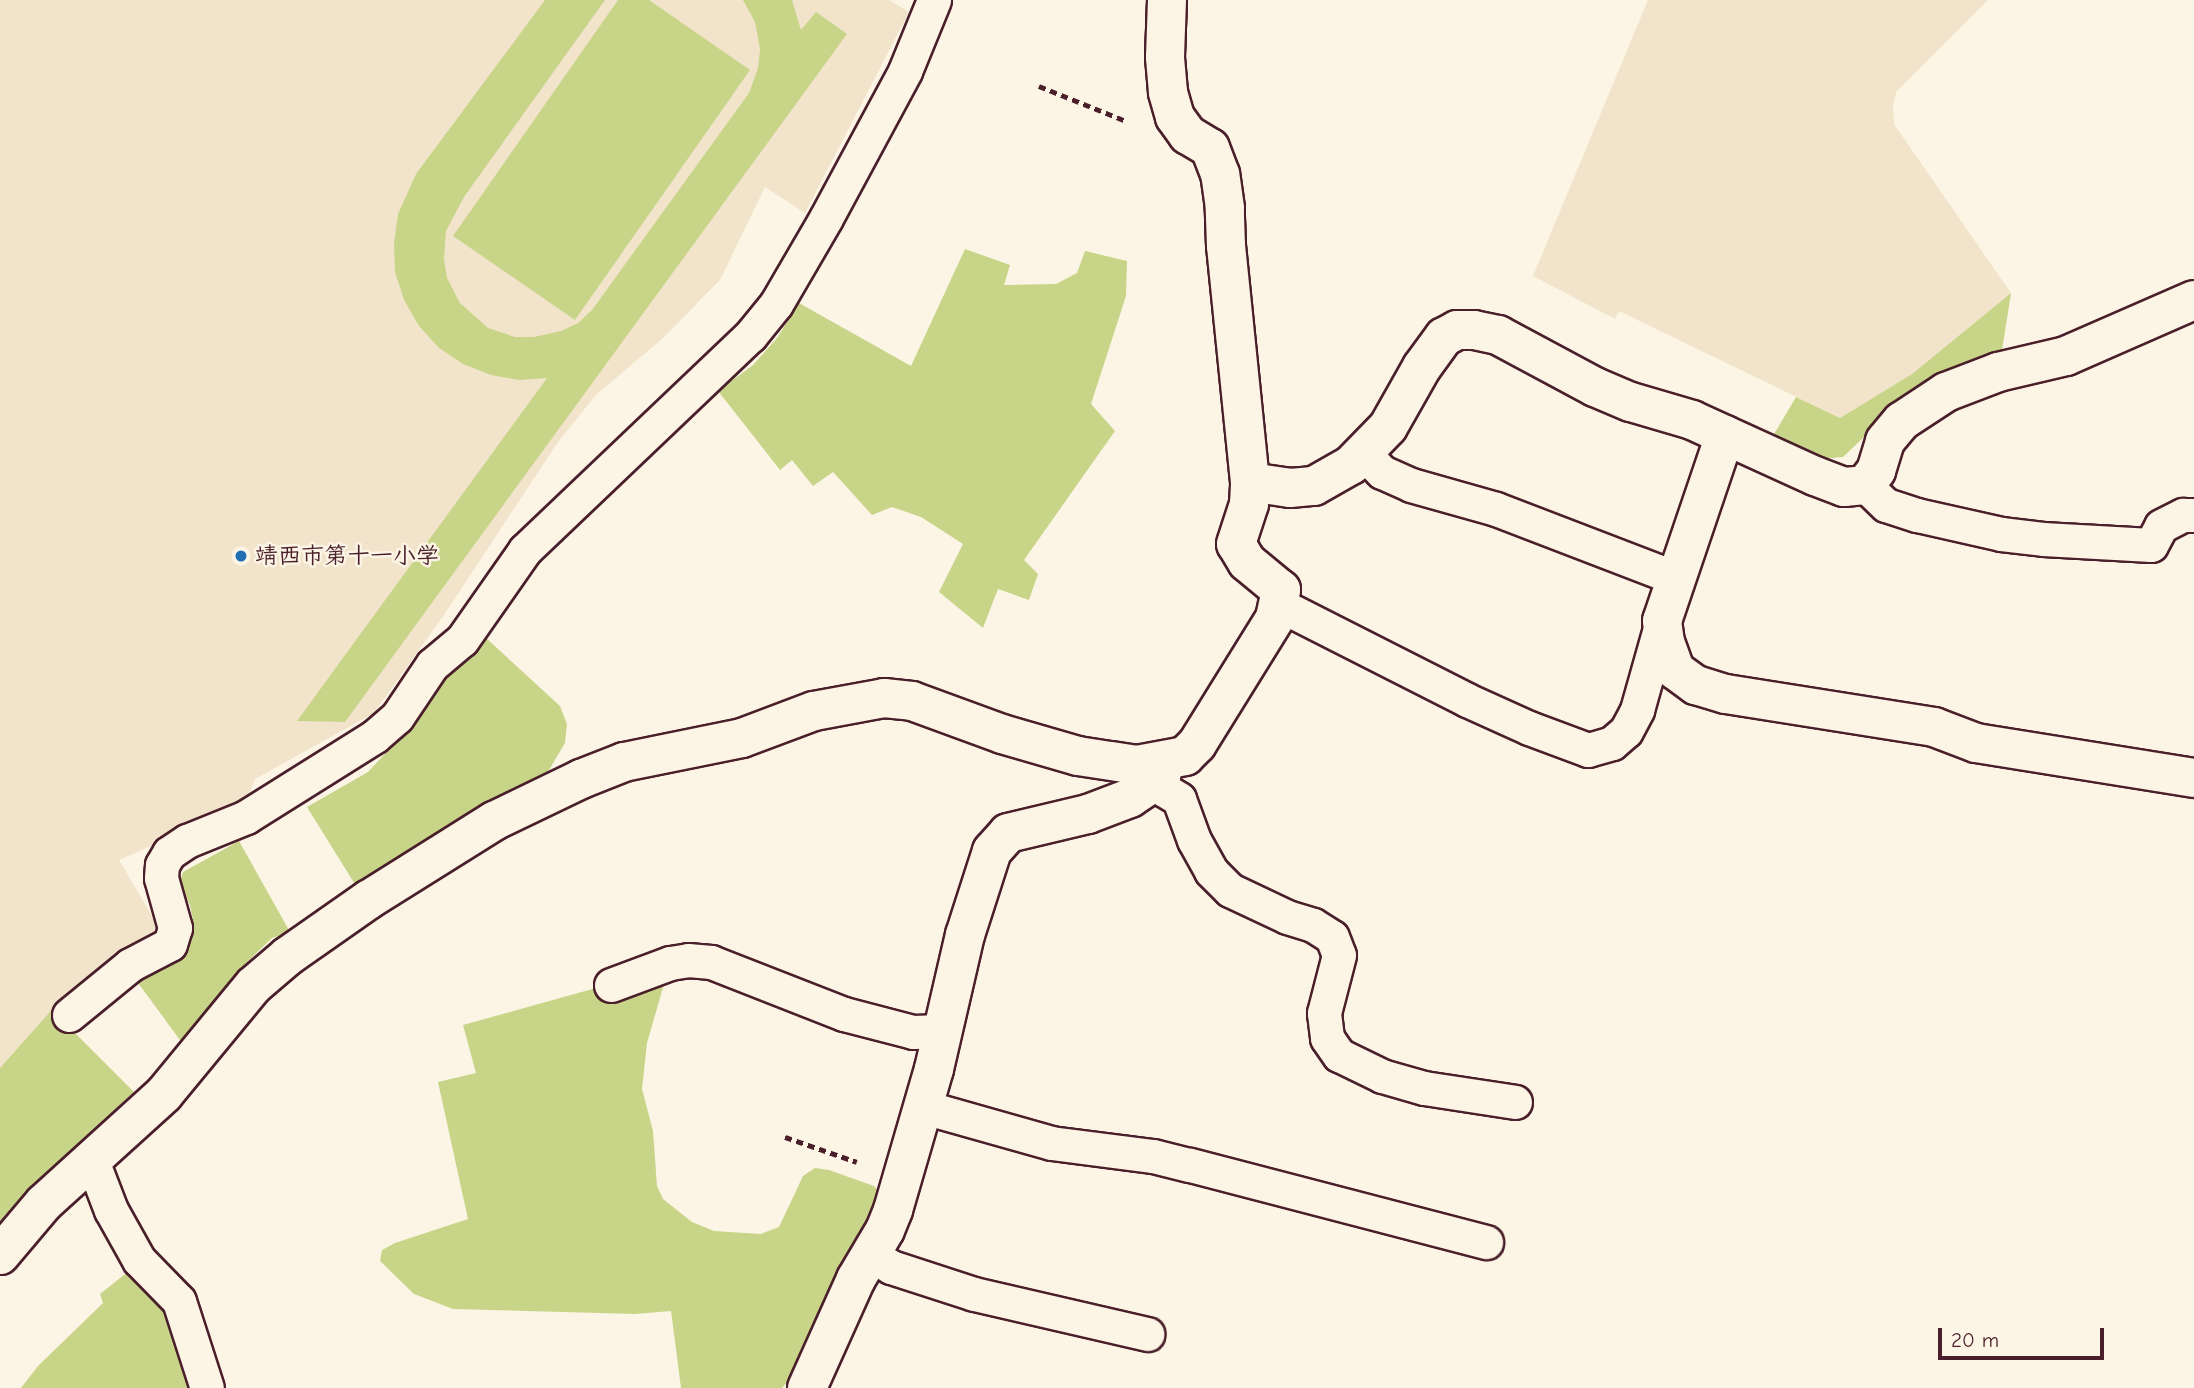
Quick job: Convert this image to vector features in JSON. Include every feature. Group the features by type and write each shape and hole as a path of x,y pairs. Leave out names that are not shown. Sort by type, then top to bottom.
{"street":[{"path":"807,1388 870,1253 885,1230 924,1107 975,899 992,850 1008,834 1088,814 1130,798 1162,770 1185,756 1197,744 1276,618 1280,605 1280,590 1247,562 1236,544 1249,504 1250,482 1220,174 1210,148 1188,135 1175,117 1165,57 1167,0"},
{"path":"1250,482 1290,488 1314,486 1350,465 1388,427 1435,349 1444,337 1457,330 1498,335 1595,387 1631,402 1692,420 1777,461 1844,487 1865,485 1876,471 1885,441 1920,408 1946,392 1997,372 2066,356 2194,300"},
{"path":"1725,435 1662,621 1665,642 1675,670 1696,685 1726,694 1934,727 1976,743 2194,778"},
{"path":"0,1255 44,1203 164,1094 254,985 288,957 368,900 494,821 624,762 742,738 814,711 884,698 932,707 1002,734 1078,756 1162,770"}],"lane":[{"path":"69,1015 130,965 170,944 175,928 161,878 162,865 169,853 187,841 246,817 375,736 397,717 432,664 462,640 525,550 750,336 776,304 826,218 905,71 934,0"},
{"path":"1364,453 1382,472 1411,485 1509,513 1676,578"},
{"path":"1865,485 1886,505 1917,515 2001,534 2043,539 2151,545 2161,526 2183,515 2194,515"},
{"path":"1280,605 1467,699 1529,728 1588,750 1612,743 1626,731 1637,710 1662,621"},
{"path":"1162,770 1161,788 1179,799 1194,841 1211,871 1230,890 1278,913 1313,925 1332,937 1339,955 1324,1013 1327,1038 1339,1055 1382,1076 1424,1088 1515,1102"},
{"path":"611,985 670,963 688,960 711,962 844,1014 913,1032 942,1031"},
{"path":"924,1107 1051,1143 1153,1156 1486,1242"},
{"path":"91,1158 111,1210 139,1260 179,1301 207,1388"},
{"path":"870,1253 891,1267 974,1294 1147,1334"}],"path":[{"path":"1040,86 1140,127 1154,126 1175,117"},
{"path":"785,1137 877,1168 901,1183"}],"shaded area":[{"name":"靖西市第十一小学","path":"0,0 889,0 909,12 805,213 765,187 720,280 663,338 596,395 558,442 444,615 374,713 255,779 245,805 119,860 162,933 56,1005 0,1068"},
{"path":"1648,0 1988,0 1897,91 1893,105 1894,124 2011,293 1912,374 1840,418 1619,311 1615,319 1533,276"}],"green space":[{"path":"545,0 605,0 464,197 446,231 444,259 447,278 460,303 488,328 515,337 534,337 561,331 578,323 592,310 749,93 758,68 760,49 755,22 743,0 792,0 801,30 816,12 847,34 345,722 297,721 547,378 519,380 491,375 463,364 439,348 419,326 404,300 395,272 394,243 398,214 416,174"},
{"path":"618,0 649,0 750,70 575,320 453,236"},
{"path":"965,249 1010,265 1004,285 1056,284 1077,273 1085,251 1127,261 1126,296 1091,404 1115,431 1024,560 1038,574 1029,600 998,589 983,628 939,592 963,544 921,517 892,507 872,515 833,472 813,486 792,460 780,470 718,391 753,365 777,338 799,303 911,366"},
{"path":"2011,293 2001,357 1879,423 1843,457 1820,459 1770,441 1796,397 1840,418 1912,374"},
{"path":"485,637 560,706 567,724 565,743 542,782 356,886 307,807 368,772 420,716 442,677"},
{"path":"239,841 290,932 272,938 246,963 188,1051 133,976 187,938 194,925 190,905 179,885 183,872"},
{"path":"666,977 647,1043 642,1089 653,1131 657,1186 663,1199 692,1222 714,1231 761,1234 779,1227 803,1176 815,1168 829,1170 874,1186 880,1193 870,1224 800,1367 782,1388 681,1388 671,1311 635,1314 453,1309 414,1294 380,1261 382,1250 395,1243 468,1219 438,1082 476,1073 463,1025 596,988"},
{"path":"56,1005 52,1021 58,1031 71,1029 134,1092 76,1145 0,1227 0,1068"},
{"path":"130,1270 158,1287 198,1388 21,1388 38,1366 103,1303 100,1294"}],"place":[{"name":"靖西市第十一小学","path":"241,556"}]}
